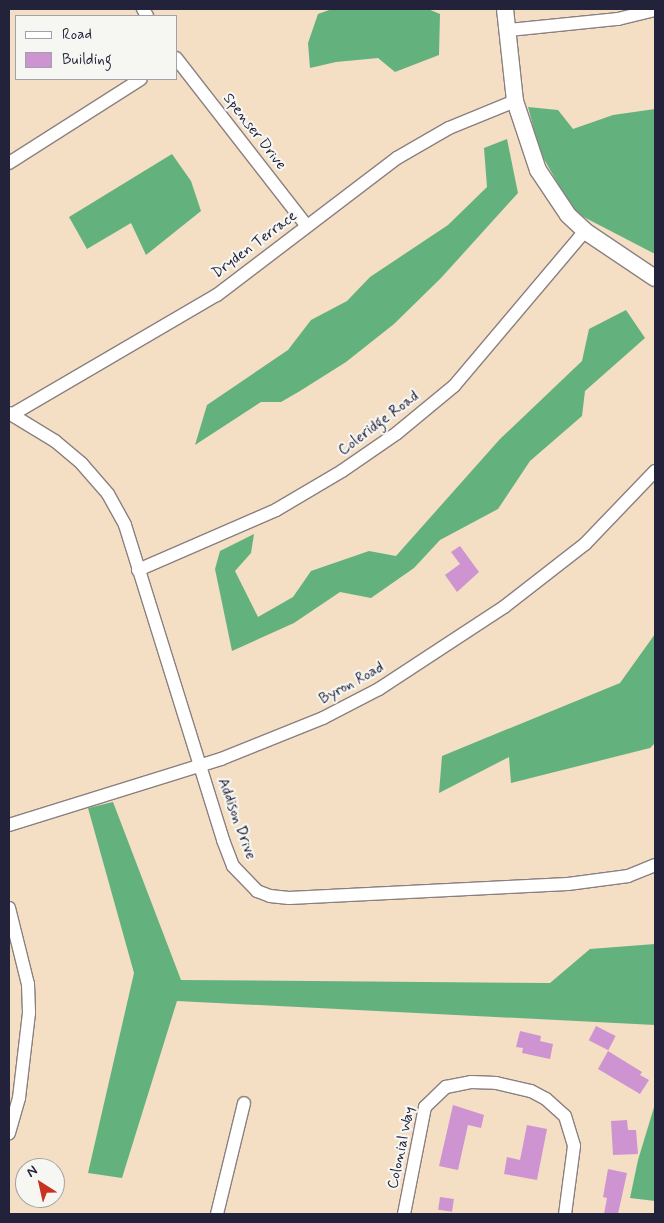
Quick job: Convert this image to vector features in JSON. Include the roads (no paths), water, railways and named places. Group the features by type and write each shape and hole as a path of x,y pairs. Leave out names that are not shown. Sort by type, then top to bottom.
{"street":[{"path":"505,9 515,101 538,170 568,215 585,231 655,278"},
{"path":"508,30 618,19 655,10"},
{"name":"Spenser Drive","path":"178,61 307,226"},
{"path":"9,163 139,80"},
{"name":"Dryden Terrace","path":"11,413 217,295 414,147 449,128 515,101"},
{"name":"Coleridge Road","path":"138,570 276,510 342,471 397,433 454,386 585,231"},
{"name":"Addison Drive","path":"11,413 82,464 108,494 125,525 199,766 233,866 245,882 270,896 289,898 568,884 628,876 655,865"},
{"name":"Byron Road","path":"9,825 199,766 323,718 379,689 504,607 584,544 655,471"},
{"path":"9,908 28,984 29,1013 20,1098 9,1134"},
{"name":"Colonial Way","path":"404,1214 425,1107 446,1088 471,1082 496,1083 531,1091 546,1099 564,1116 574,1146 565,1214"},
{"path":"217,1214 244,1103"}]}
